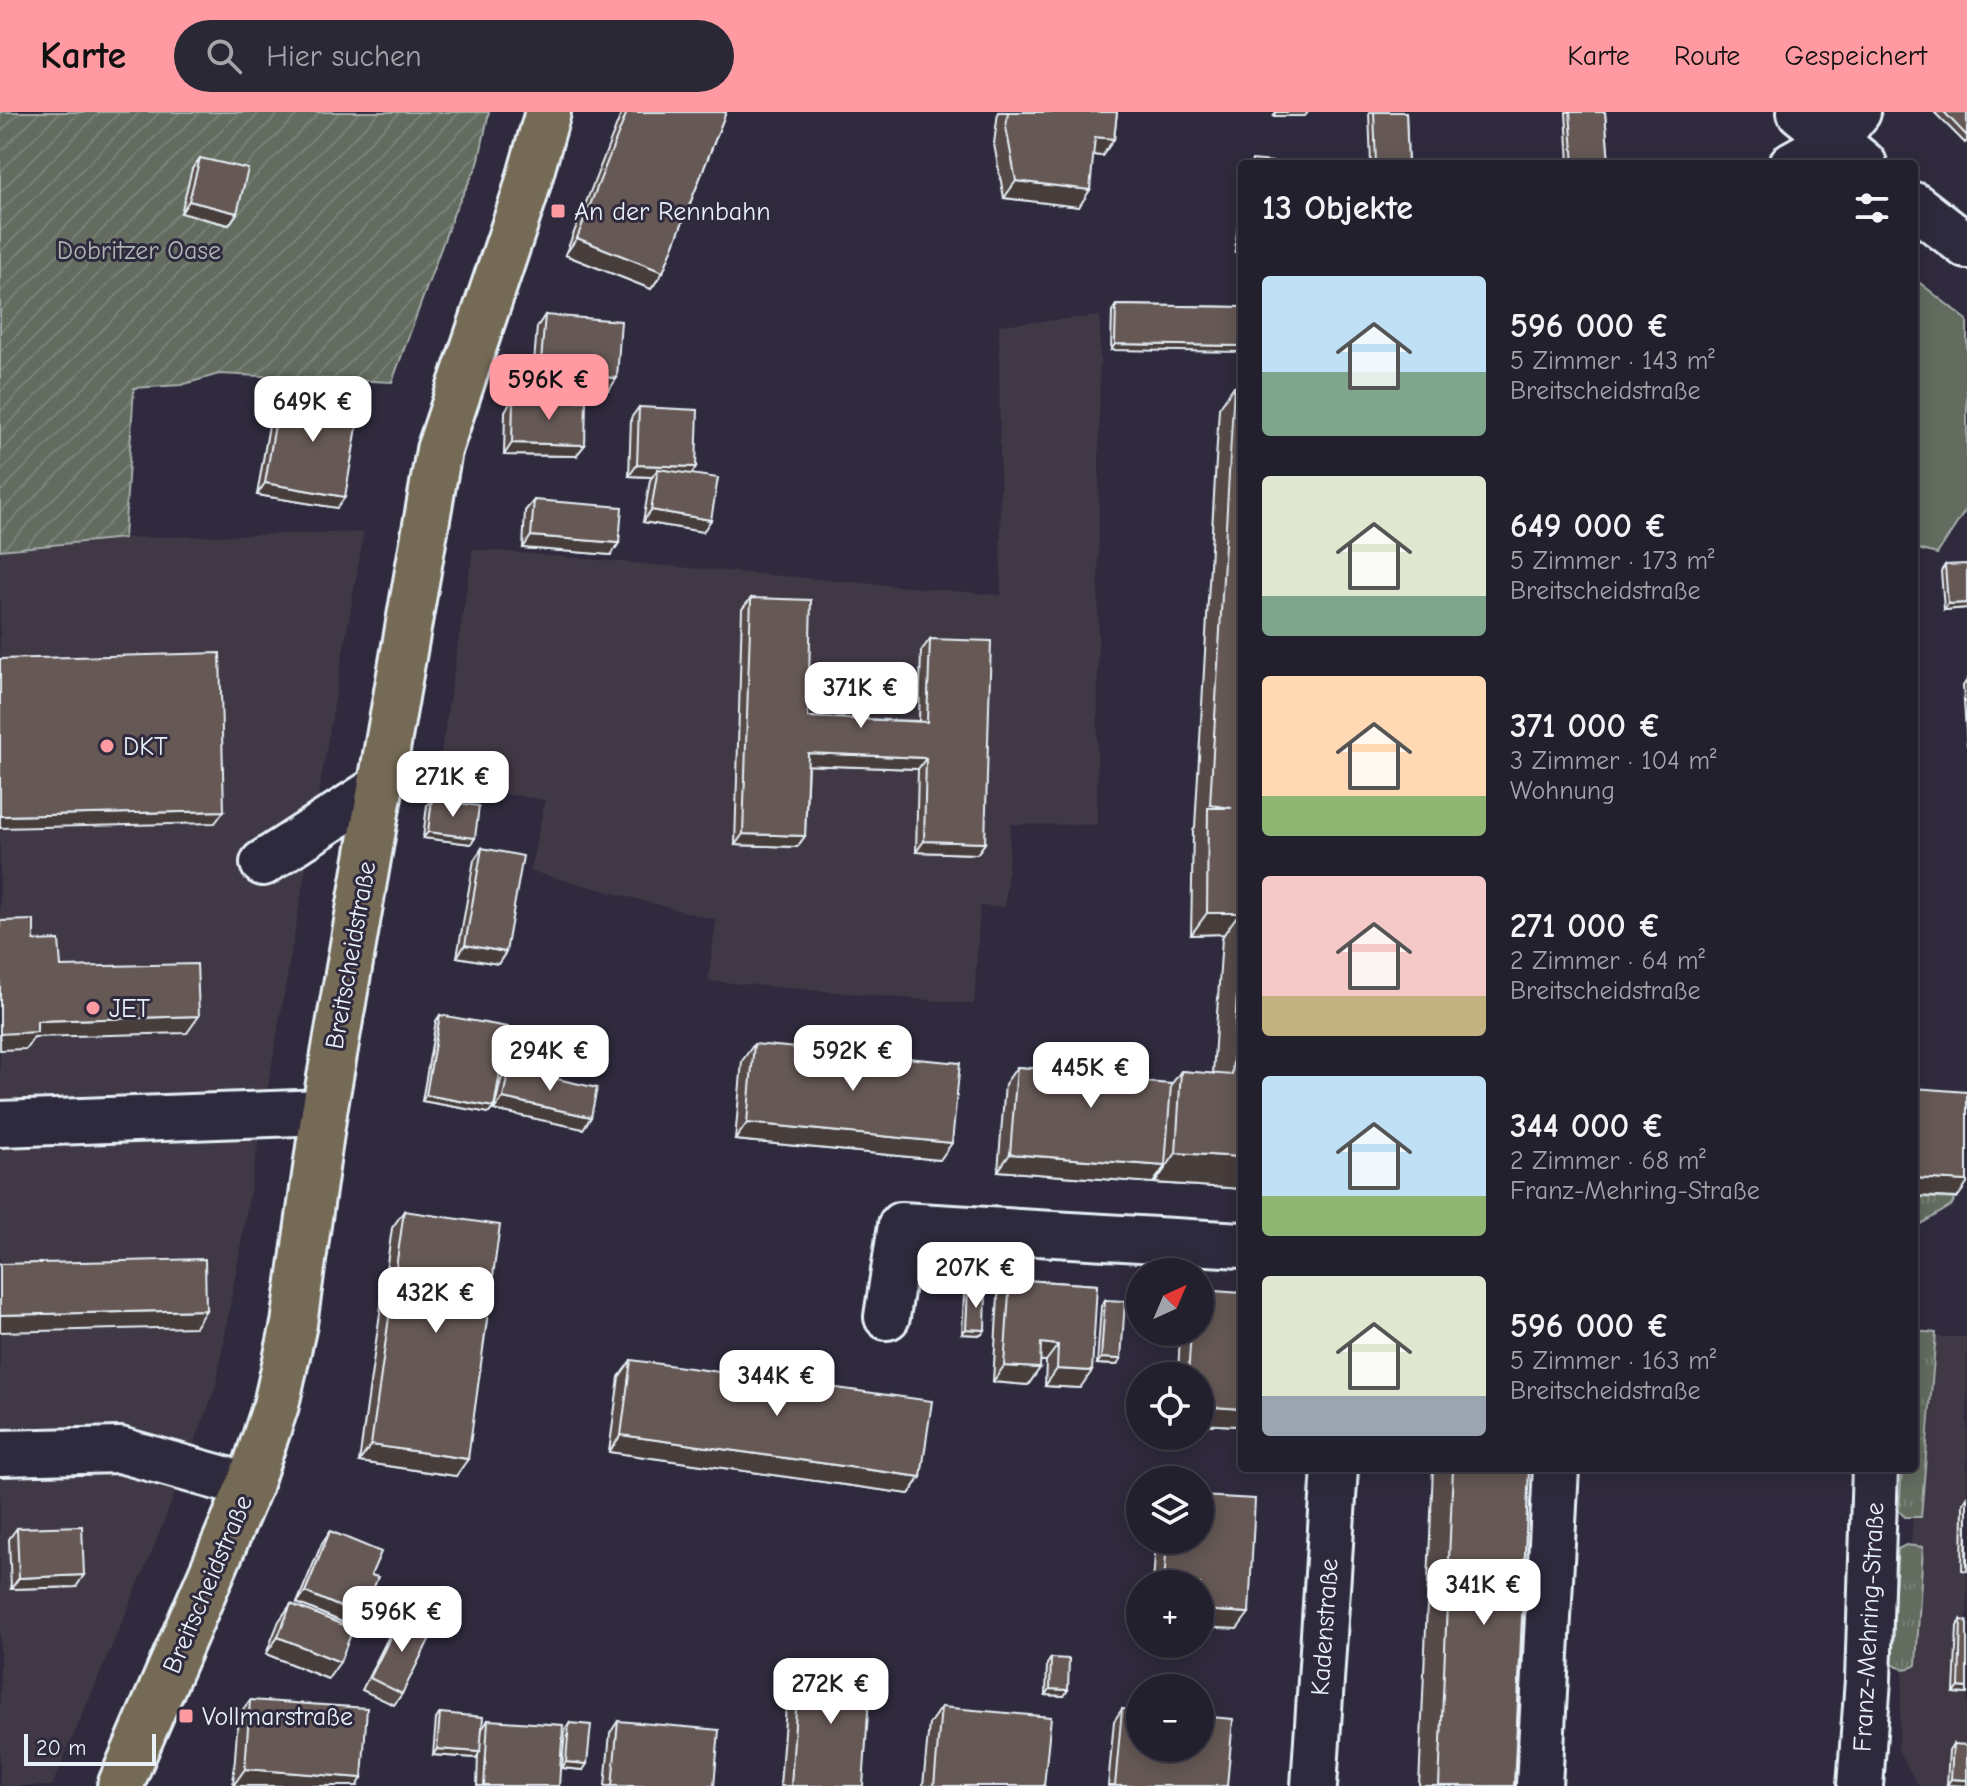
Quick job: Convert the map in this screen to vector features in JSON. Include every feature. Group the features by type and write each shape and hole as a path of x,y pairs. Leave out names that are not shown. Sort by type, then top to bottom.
{"main road":[{"name":"Breitscheidstraße","path":"120,1786 249,1486 276,1405 294,1324 324,1112 439,450 524,197 548,112"}],"street":[{"path":"1800,112 1852,139"},
{"path":"1802,160 1852,139"},
{"path":"1918,208 1967,246"},
{"path":"263,863 379,788"},
{"path":"0,1124 324,1112"},
{"path":"887,1317 901,1225 1238,1245"},
{"path":"0,1453 120,1450 249,1486"},
{"name":"Kadenstraße","path":"1314,1786 1335,1472"},
{"path":"1539,1786 1556,1472"},
{"name":"Franz-Mehring-Straße","path":"1860,1786 1868,1680 1875,1472"}],"shaded area":[{"path":"1100,316 1097,825 1011,824 1005,907 980,906 974,1004 708,981 716,920 530,871 545,800 436,784 473,549 1001,595 999,325"},
{"path":"364,532 216,1387 152,1552 52,1786 0,1786 0,550 124,538"},
{"path":"1924,1337 1967,1337 1967,1786 1919,1786 1898,1751 1916,1472 1918,1472"}],"green space":[{"name":"Dobritzer Oase","path":"0,112 489,112 478,164 455,210 392,382 219,374 181,385 134,388 124,538 0,550"},
{"path":"1920,283 1967,320 1967,508 1937,554 1918,549"},
{"path":"1918,1197 1955,1199 1951,1206 1918,1226"},
{"path":"1918,1331 1936,1333 1921,1517 1905,1517 1899,1511 1902,1472 1918,1472"},
{"path":"1906,1545 1923,1547 1916,1665 1906,1669 1890,1662 1898,1549"}],"building":[{"path":"627,112 726,112 663,272 577,238"},
{"path":"1008,112 1117,112 1114,139 1095,137 1090,190 1016,181 1006,127"},
{"path":"1374,112 1406,112 1408,160 1376,160"},
{"path":"1570,112 1605,112 1609,160 1574,160"},
{"path":"1944,112 1967,112 1967,136"},
{"path":"200,158 248,169 237,213 189,201"},
{"path":"1116,305 1238,307 1238,346 1115,344"},
{"path":"545,315 621,321 617,378 540,373"},
{"path":"1234,386 1238,386 1238,913 1207,913 1208,808 1232,808 1210,805"},
{"path":"281,390 361,404 345,497 265,483"},
{"path":"513,399 586,401 585,445 512,443"},
{"path":"639,407 698,410 696,467 637,465"},
{"path":"658,469 718,478 711,520 651,510"},
{"path":"534,500 622,507 619,543 531,536"},
{"path":"1967,564 1967,603 1948,604 1945,565"},
{"path":"751,598 811,600 808,717 927,722 930,639 991,641 985,843 924,841 926,758 808,753 805,836 743,834"},
{"name":"DKT","path":"220,653 224,811 0,816 0,659"},
{"path":"432,799 479,806 475,838 428,832"},
{"path":"482,848 523,856 506,952 465,945"},
{"name":"JET","path":"34,920 34,941 59,940 61,967 197,964 199,1016 37,1021 37,1032 0,1034 0,921"},
{"path":"1238,980 1238,1157 1176,1153 1181,1071 1232,1075"},
{"path":"440,1015 508,1027 494,1107 426,1095"},
{"path":"754,1044 960,1063 952,1143 747,1123"},
{"path":"1059,1044 1135,1050 1132,1081 1171,1084 1165,1166 1010,1154 1017,1067 1057,1070"},
{"path":"509,1068 597,1088 591,1117 503,1098"},
{"path":"1918,1088 1967,1092 1967,1181 1918,1178"},
{"path":"404,1211 500,1225 468,1459 371,1445"},
{"path":"205,1259 206,1310 0,1315 0,1264"},
{"path":"1010,1279 1097,1285 1092,1371 1057,1369 1058,1345 1041,1343 1040,1368 1004,1366"},
{"path":"968,1289 986,1290 985,1330 966,1329"},
{"path":"1214,1291 1238,1293 1238,1409 1214,1407 1214,1362 1189,1362 1190,1346 1214,1346"},
{"path":"1105,1300 1125,1301 1121,1359 1101,1358"},
{"path":"631,1360 932,1401 921,1477 621,1435"},
{"path":"1453,1472 1529,1472 1514,1786 1439,1786"},
{"path":"1214,1497 1255,1499 1249,1613 1214,1611 1214,1570 1165,1570 1166,1554 1214,1554"},
{"path":"82,1526 84,1575 19,1578 17,1528"},
{"path":"330,1531 381,1552 371,1575 378,1577 371,1594 365,1591 355,1613 305,1592"},
{"path":"291,1604 353,1629 340,1662 278,1637"},
{"path":"402,1614 434,1630 402,1694 370,1678"},
{"path":"1961,1620 1967,1621 1967,1688 1959,1687"},
{"path":"1051,1658 1069,1659 1068,1690 1050,1689"},
{"path":"799,1663 871,1669 863,1786 791,1786"},
{"path":"250,1700 367,1708 362,1778 245,1769"},
{"path":"941,1707 1051,1717 1044,1786 934,1786"},
{"path":"1122,1709 1126,1709 1126,1762 1214,1762 1214,1717 1233,1719 1227,1786 1115,1786"},
{"path":"440,1713 483,1717 480,1752 437,1749"},
{"path":"488,1720 563,1725 559,1786 484,1786"},
{"path":"618,1721 719,1730 714,1786 612,1786"},
{"path":"569,1723 591,1725 587,1764 566,1762"},
{"path":"1953,1744 1967,1745 1967,1780 1951,1779"}],"place":[{"name":"An der Rennbahn","path":"558,211"},
{"name":"DKT","path":"107,746"},
{"name":"JET","path":"93,1008"},
{"name":"Vollmarstraße","path":"186,1716"}]}
